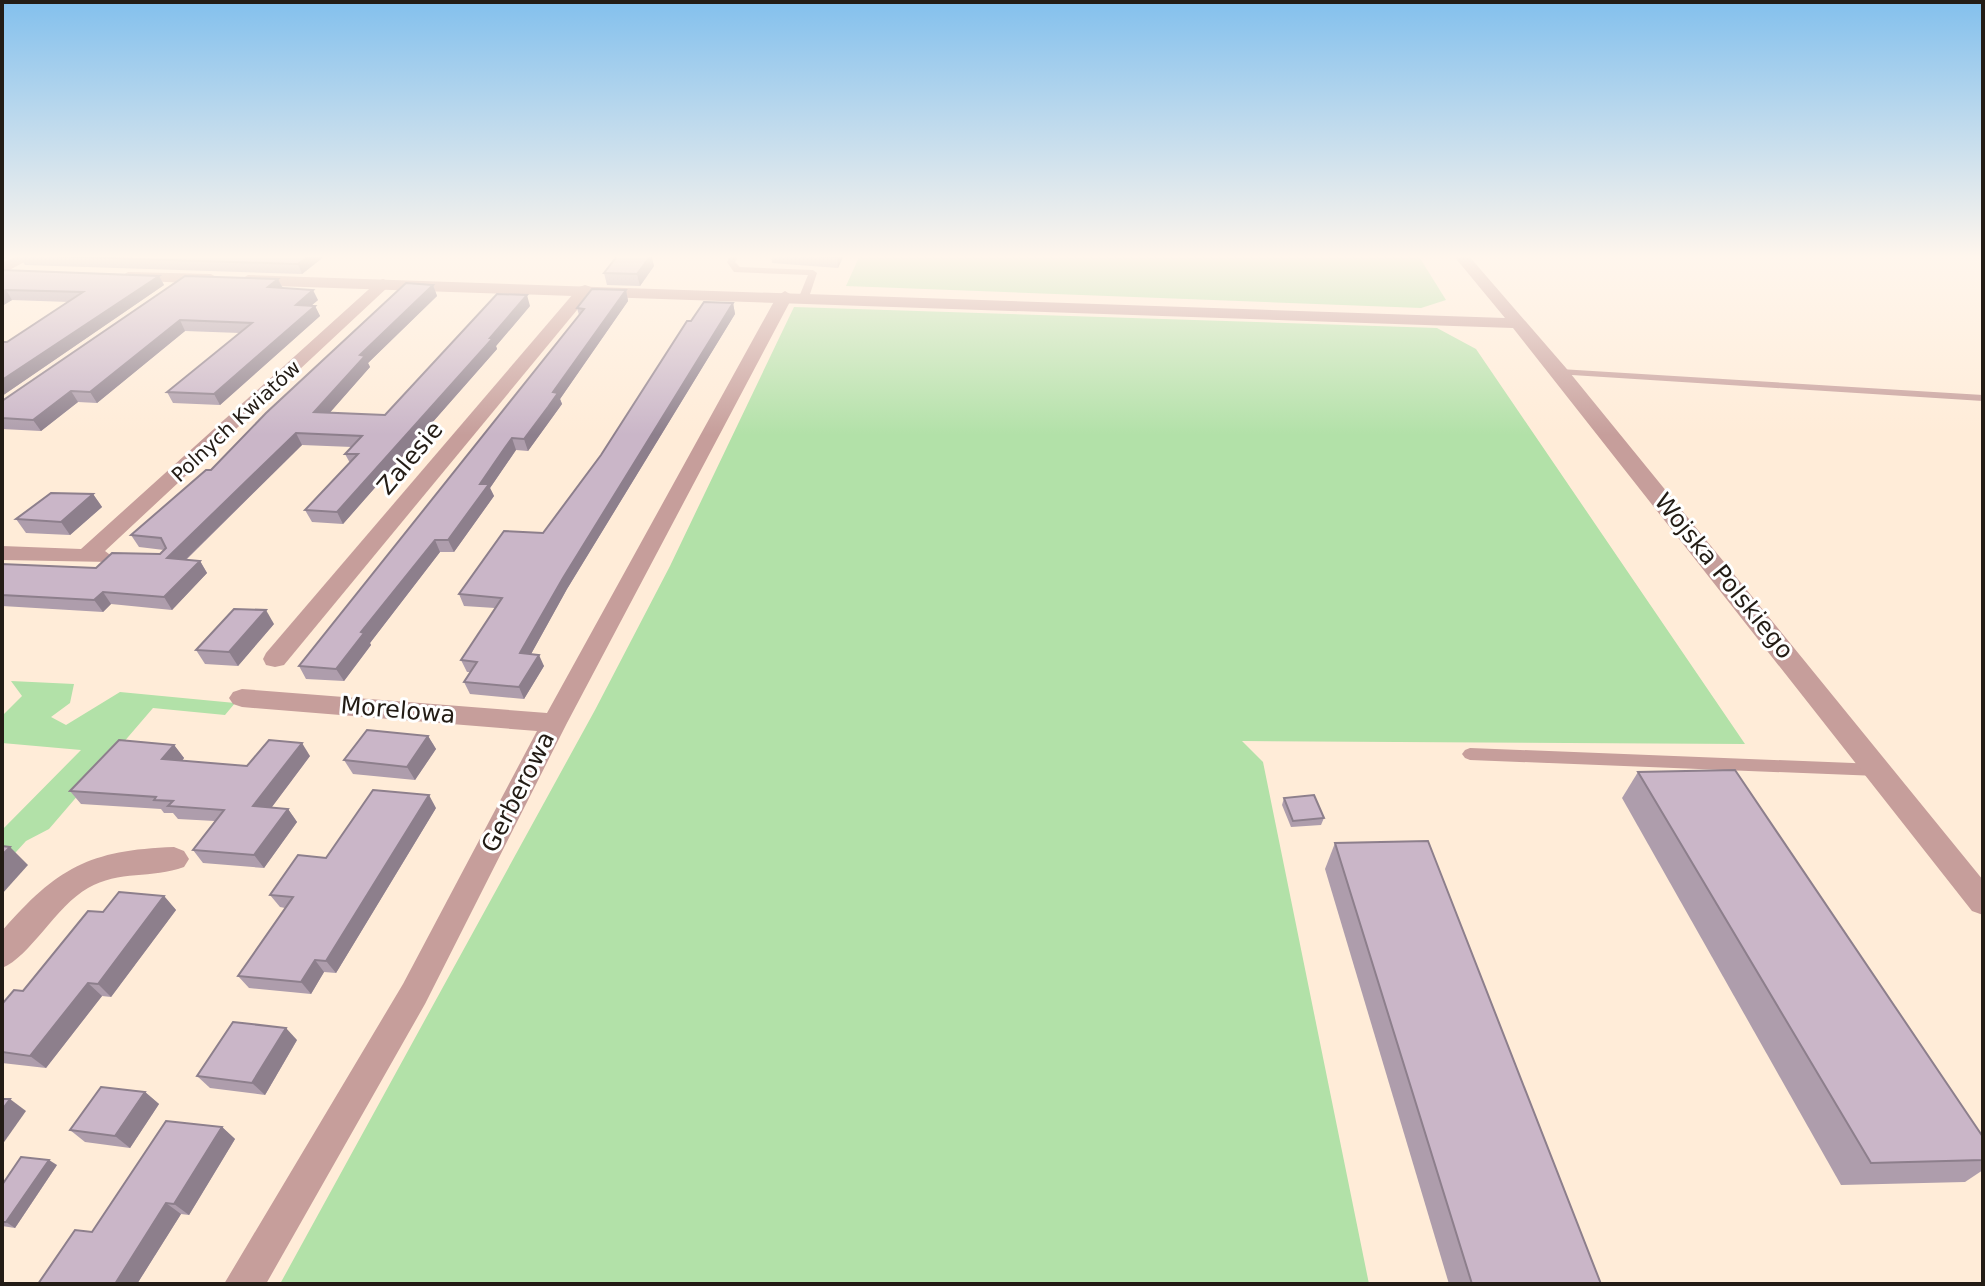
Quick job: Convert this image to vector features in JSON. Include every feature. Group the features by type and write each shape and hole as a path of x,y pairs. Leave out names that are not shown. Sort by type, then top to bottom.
{"street":[{"name":"Polnych Kwiatów","path":"87,556 349,315"},
{"name":"Zalesie","path":"275,659 564,315"},
{"name":"Gerberowa","path":"244,1284 414,994 554,723 784,315"},
{"path":"1303,315 1517,323"},
{"name":"Wojska Polskiego","path":"1510,315 1560,372 1983,902"},
{"path":"2,553 131,557"},
{"name":"Morelowa","path":"242,698 554,723"},
{"path":"2,954 47,901 69,881 107,864 174,859"}],"lane":[{"path":"1560,372 1983,398"},
{"path":"1470,754 1879,770"}],"green space":[{"path":"790,315 1039,315 1437,328 1476,349 1745,744 1242,741 1263,762 1369,1284 280,1284 595,710 670,566"},
{"path":"11,681 74,684 70,703 51,717 66,725 120,692 235,703 225,715 153,708 49,829 26,841 6,863 2,863 2,830 81,750 2,743 2,716 22,696"}],"building":[{"path":"48,315 100,315 2,380 2,342 7,342"},
{"path":"128,315 305,315 214,394 167,392 252,323 180,320 90,392 71,391 33,420 2,418 2,401"},
{"path":"372,315 402,315 360,355 365,356 314,412 385,415 478,315 510,315 490,338 493,338 337,512 305,510 358,454 345,454 362,436 296,433 167,558 200,561 164,597 103,592 94,600 2,595 2,564 96,568 112,553 160,554 166,548 161,538 131,535 206,470 211,470 266,413"},
{"path":"579,315 608,315 524,439 512,438 504,449 480,484 489,484 448,540 435,540 361,632 364,633 336,669 299,666"},
{"path":"695,315 726,315 520,653 539,655 519,687 464,682 477,662 461,660 502,598 459,594 504,531 543,533 601,455 687,321"},
{"path":"51,493 93,494 61,522 16,519"},
{"path":"234,609 266,610 229,652 196,650"},
{"path":"367,730 428,736 407,767 344,760"},
{"path":"119,740 174,745 162,759 247,766 269,740 302,743 253,806 288,809 254,855 193,850 224,810 168,806 173,801 154,800 156,797 70,791"},
{"path":"1735,770 1983,1137 1983,1160 1871,1163 1638,772"},
{"path":"373,790 429,795 326,961 315,960 301,982 238,976 293,897 270,895 298,855 326,858"},
{"path":"1314,795 1324,818 1293,821 1284,798"},
{"path":"1428,841 1601,1284 1472,1284 1335,843"},
{"path":"119,892 164,896 98,984 88,983 30,1056 2,1052 2,1004 14,990 23,991 88,911 103,912"},
{"path":"233,1022 286,1028 252,1083 197,1076"},
{"path":"101,1087 145,1092 115,1136 70,1130"},
{"path":"2,1099 10,1099 2,1110"},
{"path":"166,1121 222,1127 174,1204 166,1203 115,1284 38,1284 75,1230 92,1232"},
{"path":"21,1157 49,1160 6,1222 2,1222 2,1185"}]}
